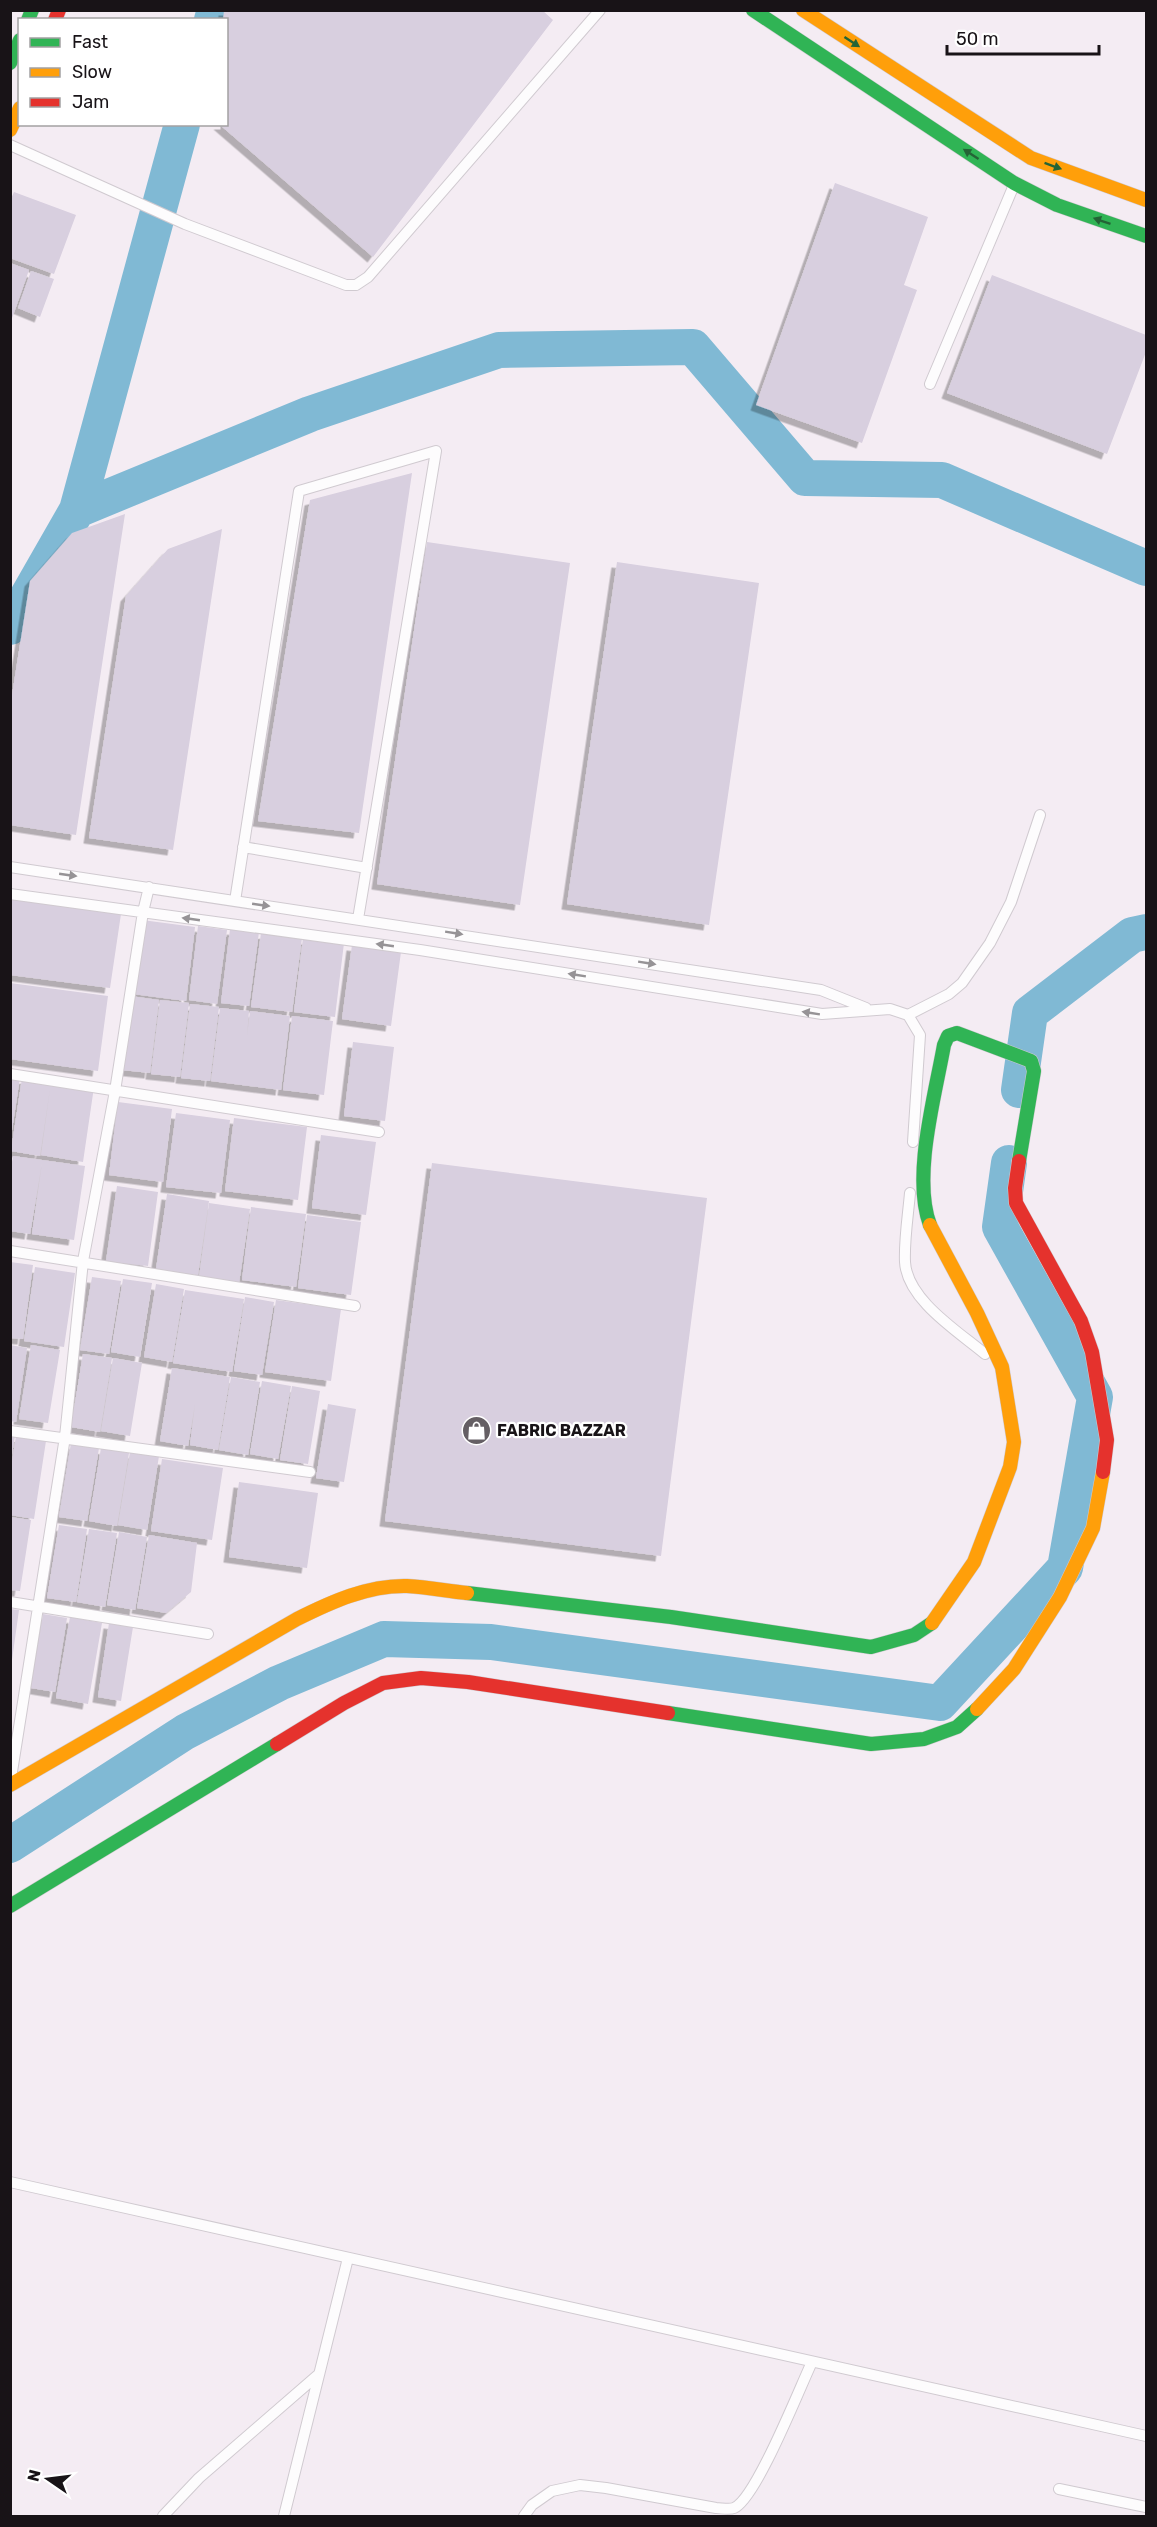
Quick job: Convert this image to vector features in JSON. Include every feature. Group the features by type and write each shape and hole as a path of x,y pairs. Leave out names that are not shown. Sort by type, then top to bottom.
{"main road":[{"path":"753,10 1023,171 1146,200"},
{"path":"803,10 1023,171 1057,205 1146,236"},
{"path":"10,63 18,45"},
{"path":"10,130 18,112"},
{"path":"10,1783 297,1619 342,1597 376,1587 406,1586 671,1617 871,1647 914,1635 934,1622 974,1562 1010,1467 1014,1436 1002,1367 977,1313 929,1223 924,1197 923,1170 944,1044 948,1036 957,1033 1031,1061 1034,1071 1015,1188 1016,1203 1081,1321 1092,1352 1107,1440 1099,1503 1093,1528 1060,1597 1014,1669 980,1707 957,1727 924,1739 871,1744 468,1682 421,1678 383,1683 344,1703 10,1906"}],"lane":[{"path":"10,145 185,224 346,285 356,285 368,277 600,10"},
{"path":"930,384 1023,171"},
{"path":"235,901 299,490 436,451 358,919"},
{"path":"908,1015 950,994 962,983 990,944 1011,902 1040,815"},
{"path":"243,847 367,868"},
{"path":"10,867 822,990 869,1009"},
{"path":"10,1783 65,1437 83,1261 115,1091 142,912 149,887"},
{"path":"10,894 420,950 822,1014 890,1009 908,1015 920,1035 912,1150"},
{"path":"10,1074 379,1132"},
{"path":"910,1184 905,1265 914,1290 927,1306 1002,1367"},
{"path":"10,1251 355,1306"},
{"path":"10,1431 310,1472"},
{"path":"10,1602 208,1634"},
{"path":"10,2182 1146,2436"},
{"path":"284,2517 348,2258"},
{"path":"524,2517 532,2505 552,2492 580,2485 716,2508 734,2508 747,2497 759,2476 812,2362"},
{"path":"163,2517 199,2478 319,2374"},
{"path":"1059,2489 1146,2507"}],"building":[{"path":"224,10 542,10 553,20 373,257 221,126 228,126 228,18 223,18"},
{"path":"835,183 928,217 904,285 917,290 862,443 756,405"},
{"path":"14,192 76,215 54,274 10,258 10,201"},
{"path":"10,263 29,270 11,321 10,321"},
{"path":"31,271 54,279 40,317 18,308"},
{"path":"992,275 1146,335 1146,352 1107,454 947,393"},
{"path":"412,473 359,833 258,821 310,500"},
{"path":"125,514 76,835 10,825 10,708 30,581 72,533"},
{"path":"222,529 173,850 89,838 126,596 168,549"},
{"path":"427,542 570,563 520,905 377,884"},
{"path":"617,562 759,583 709,925 567,904"},
{"path":"10,899 121,914 110,988 10,975"},
{"path":"142,920 195,927 186,1001 133,994"},
{"path":"198,926 227,930 217,1004 189,1000"},
{"path":"230,929 259,932 249,1006 221,1003"},
{"path":"261,933 302,938 292,1012 251,1007"},
{"path":"303,938 344,943 335,1017 294,1012"},
{"path":"352,945 401,952 391,1026 342,1019"},
{"path":"10,983 108,996 98,1071 10,1059"},
{"path":"130,996 159,1000 150,1073 122,1070"},
{"path":"160,1000 189,1003 180,1077 151,1074"},
{"path":"190,1004 219,1007 210,1081 181,1078"},
{"path":"220,1008 249,1011 247,1036 250,1011 290,1016 281,1090 211,1081"},
{"path":"292,1016 333,1021 324,1095 283,1090"},
{"path":"353,1042 394,1047 385,1121 344,1116"},
{"path":"10,1075 20,1077 12,1130 10,1130"},
{"path":"22,1078 94,1087 83,1162 41,1155 50,1089 40,1156 11,1151"},
{"path":"118,1102 172,1109 163,1182 109,1175"},
{"path":"176,1113 230,1120 221,1193 166,1187"},
{"path":"234,1118 307,1127 298,1200 225,1191"},
{"path":"321,1135 376,1142 366,1215 312,1208"},
{"path":"13,1156 85,1166 74,1240 32,1234 42,1163 30,1234 10,1231 10,1174"},
{"path":"432,1163 707,1198 661,1556 385,1521"},
{"path":"117,1186 158,1192 148,1266 106,1261"},
{"path":"167,1194 209,1201 198,1275 156,1269"},
{"path":"209,1203 250,1209 239,1283 199,1277"},
{"path":"251,1207 306,1214 296,1287 242,1280"},
{"path":"307,1215 361,1222 351,1295 298,1288"},
{"path":"10,1262 33,1265 23,1339 10,1338"},
{"path":"35,1267 75,1273 64,1347 24,1341"},
{"path":"92,1277 121,1281 109,1354 80,1350"},
{"path":"123,1279 152,1283 140,1357 111,1352"},
{"path":"156,1284 184,1289 172,1362 144,1357"},
{"path":"185,1290 244,1299 232,1372 173,1363"},
{"path":"245,1297 274,1302 262,1375 234,1371"},
{"path":"276,1300 341,1309 331,1381 265,1372"},
{"path":"10,1345 27,1348 16,1422 10,1421"},
{"path":"31,1345 60,1350 48,1423 19,1419"},
{"path":"83,1354 112,1358 100,1432 71,1427"},
{"path":"113,1358 142,1363 130,1436 101,1431"},
{"path":"172,1368 230,1377 218,1450 190,1445 195,1404 188,1446 160,1441"},
{"path":"231,1377 260,1382 248,1455 219,1450"},
{"path":"262,1381 291,1386 278,1459 250,1454"},
{"path":"292,1386 320,1391 308,1464 280,1460"},
{"path":"328,1404 356,1409 344,1482 316,1478"},
{"path":"10,1435 15,1436 12,1455 10,1454"},
{"path":"16,1436 46,1441 34,1519 10,1515 10,1474"},
{"path":"71,1443 99,1448 87,1521 59,1517"},
{"path":"101,1448 129,1453 117,1526 89,1521"},
{"path":"130,1452 159,1456 147,1530 118,1525"},
{"path":"162,1459 223,1468 212,1540 151,1531"},
{"path":"239,1482 318,1493 307,1568 229,1557"},
{"path":"10,1517 31,1520 20,1591 10,1590"},
{"path":"59,1525 87,1529 76,1602 47,1598"},
{"path":"89,1529 117,1533 105,1607 77,1602"},
{"path":"119,1532 147,1537 135,1610 107,1605"},
{"path":"149,1535 197,1543 191,1592 166,1613 137,1608"},
{"path":"10,1609 19,1610 12,1660 10,1660"},
{"path":"43,1614 67,1618 55,1692 31,1688"},
{"path":"70,1617 102,1623 88,1704 56,1698"},
{"path":"109,1623 133,1627 121,1701 98,1697"}],"waterway":[{"path":"213,18 215,10"},
{"path":"181,126 77,510 310,414 499,350 693,347 805,478 942,480 1146,568"},
{"path":"10,627 77,510"},
{"path":"1019,1090 1030,1013 1132,935 1146,932"},
{"path":"10,1845 185,1732 279,1683 384,1639 491,1642 940,1703 1065,1568 1095,1397 1000,1227 1009,1163"}],"traffic: fast":[{"path":"29,18 32,10"},
{"path":"753,10 1014,183 1057,205 1146,236"},
{"path":"10,63 18,45"},
{"path":"930,1225 925,1206 924,1160 931,1112 944,1045 948,1036 957,1033 1031,1061 1034,1071 1019,1161"},
{"path":"467,1593 671,1617 871,1647 914,1635 932,1623"},
{"path":"668,1713 871,1744 924,1739 957,1727 977,1709"},
{"path":"10,1906 277,1744"}],"traffic: slow":[{"path":"803,10 1031,158 1146,200"},
{"path":"10,130 18,112"},
{"path":"930,1225 977,1313 1002,1367 1014,1442 1010,1467 974,1562 932,1623"},
{"path":"977,1709 1014,1669 1060,1597 1093,1528 1103,1472"},
{"path":"10,1785 297,1619 336,1601 392,1586 467,1593"}],"traffic: jam":[{"path":"56,18 59,10"},
{"path":"1019,1161 1015,1188 1016,1203 1081,1321 1092,1352 1107,1440 1103,1472"},
{"path":"277,1744 344,1703 383,1683 421,1678 468,1682 668,1713"}],"place":[{"name":"FABRIC BAZZAR","path":"476,1430"}]}
